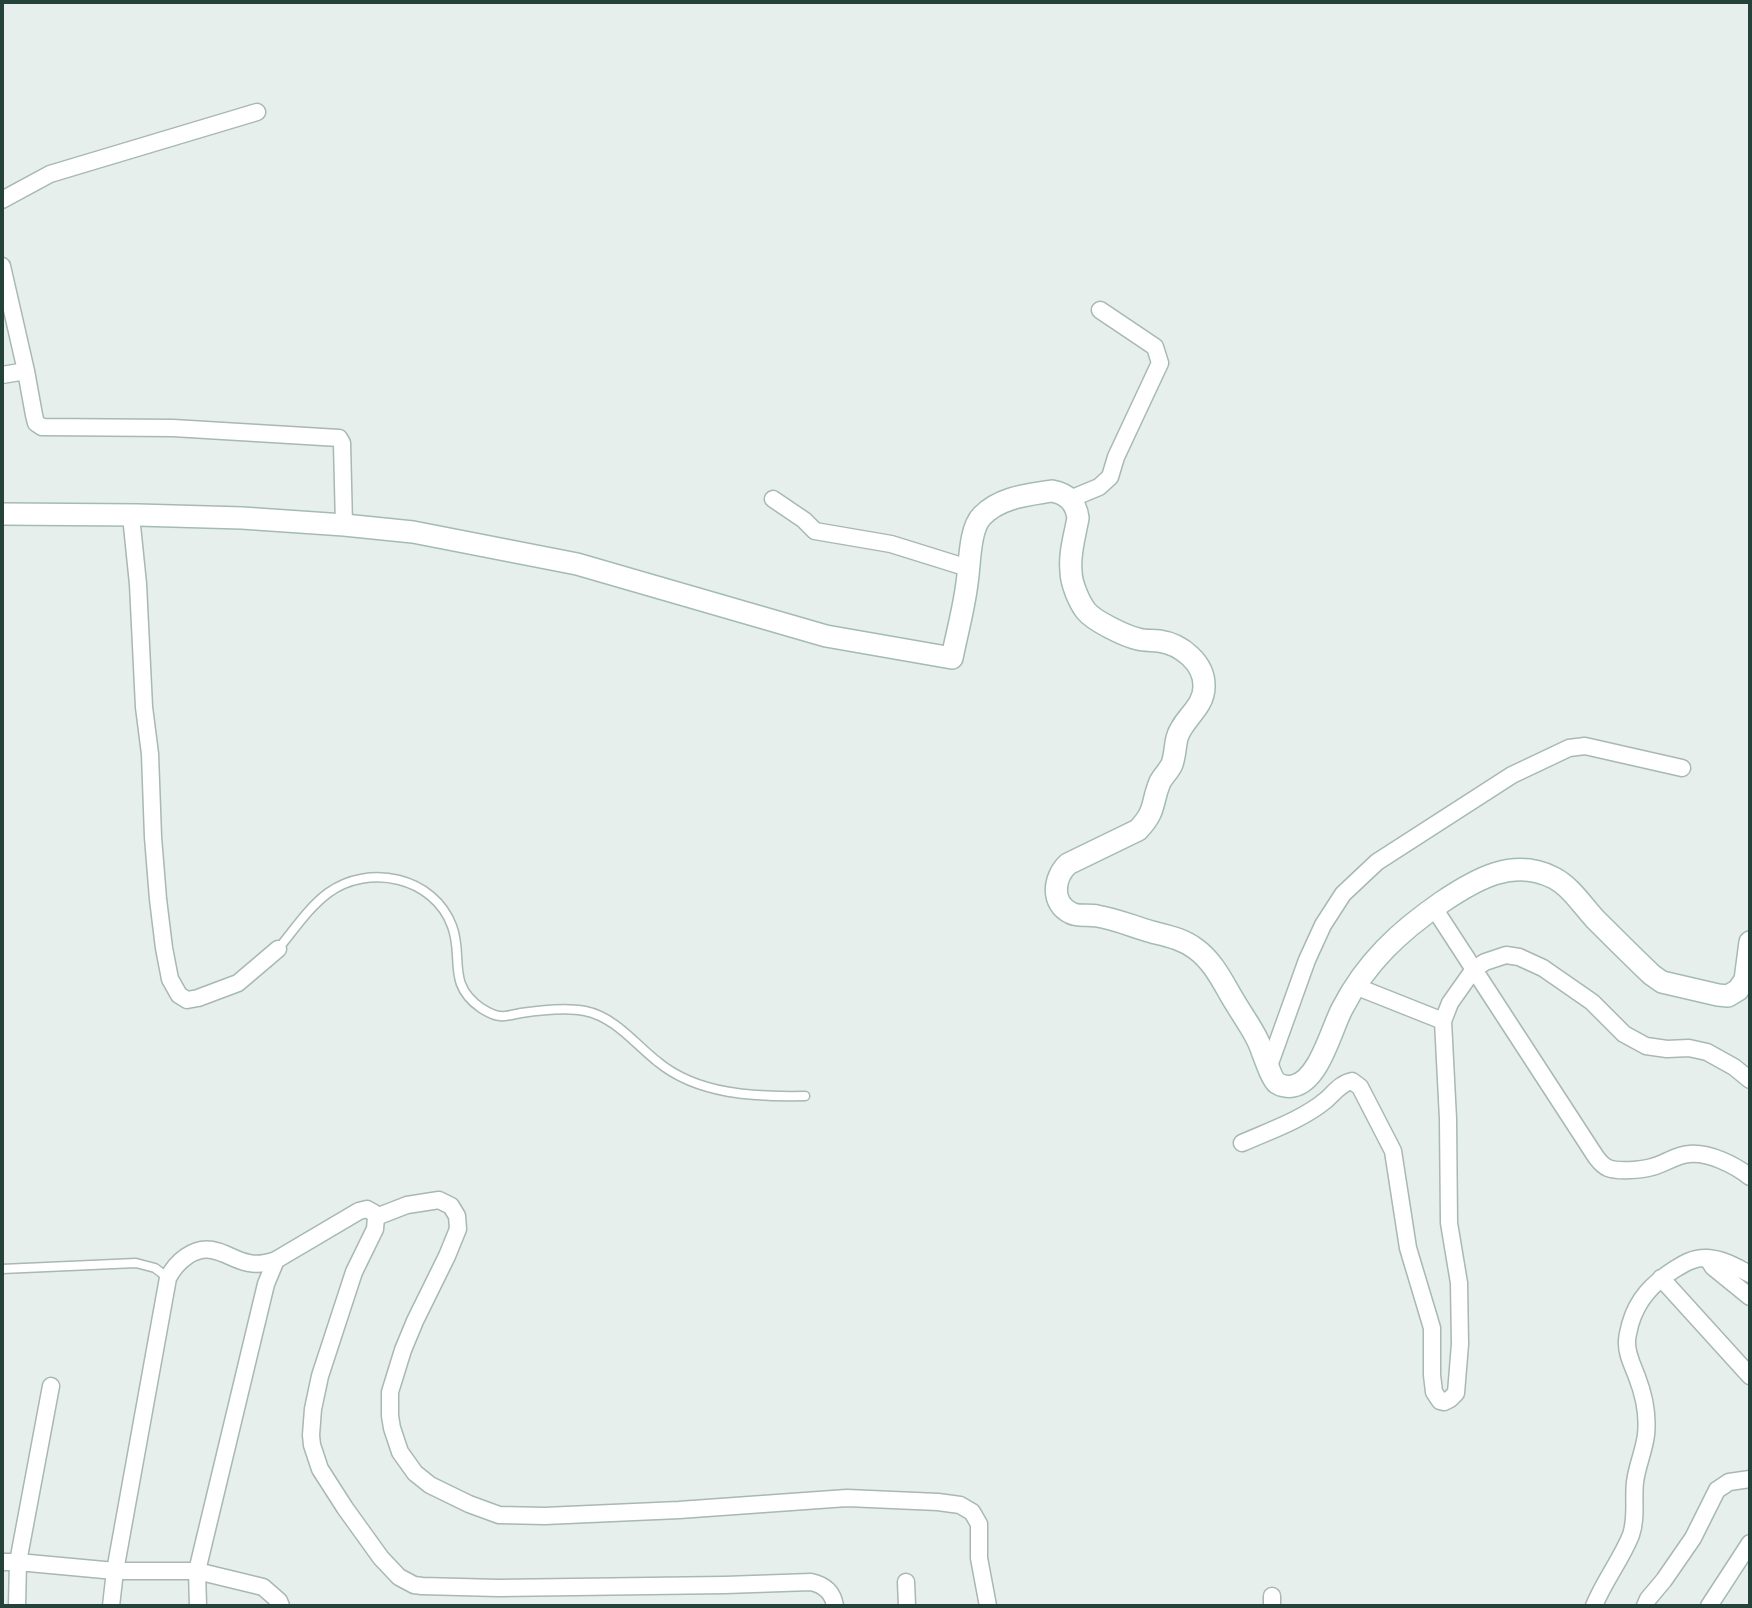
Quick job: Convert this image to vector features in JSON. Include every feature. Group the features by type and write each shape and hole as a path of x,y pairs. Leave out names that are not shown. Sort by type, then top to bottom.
{"street":[{"path":"2,200 50,174 257,111"},
{"path":"2,266 36,423 42,427 173,428 339,438 342,443 344,525"},
{"path":"1070,499 1099,487 1110,477 1116,457 1160,363 1155,346 1100,310"},
{"path":"2,375 26,371"},
{"path":"2,514 242,518 413,531 577,564 826,636 952,658 975,527 979,518 998,503 1052,491 1065,495 1077,511 1070,571 1076,593 1086,610 1094,618 1134,638 1161,641 1181,649 1197,664 1205,684 1203,695 1190,719 1181,726 1172,765 1160,783 1153,810 1146,821 1138,830 1068,864 1056,882 1058,897 1061,904 1073,914 1097,916 1167,934 1187,943 1200,953 1216,971 1257,1038 1272,1077 1277,1083 1289,1087 1304,1082 1310,1076 1327,1046 1342,1009 1376,957 1392,941 1460,890 1496,873 1519,870 1543,874 1566,886 1595,919 1662,982 1723,996 1733,994 1745,980 1750,942"},
{"path":"773,499 815,531 891,544 968,568"},
{"path":"131,516 138,584 144,707 150,754 157,886 170,979 179,995 187,1000 198,998 238,983 278,949"},
{"path":"1269,1066 1298,982 1323,925 1343,894 1377,862 1512,775 1569,748 1585,746 1682,768"},
{"path":"1434,908 1596,1157 1606,1168 1620,1170 1653,1167 1689,1154 1715,1158 1739,1168 1750,1177"},
{"path":"1242,1143 1297,1118 1324,1102 1345,1082 1352,1081 1360,1087 1394,1150 1408,1248 1432,1328 1434,1392 1440,1401 1444,1402 1456,1393 1460,1344 1459,1283 1449,1223 1443,1021 1450,1003 1474,970 1485,962 1506,955 1519,957 1543,968 1592,1002 1625,1034 1646,1046 1689,1048 1707,1052 1734,1067 1750,1080"},
{"path":"1356,986 1443,1021"},
{"path":"376,1217 407,1205 439,1200 450,1206 457,1216 458,1229 415,1321 390,1392 390,1416 400,1452 415,1473 430,1485 499,1515 545,1516 679,1510 846,1498 960,1505 972,1512 979,1524 979,1559 988,1606"},
{"path":"111,1606 115,1570 168,1278 179,1262 187,1256 204,1251 212,1250 250,1263 268,1263 285,1256 363,1209 371,1210 376,1217 375,1229 354,1272 320,1376 311,1435 320,1469 381,1558 398,1577 422,1586 498,1588 811,1582 828,1590 835,1606"},
{"path":"1594,1606 1628,1542 1634,1525 1635,1482 1646,1436 1646,1419 1641,1388 1626,1342 1634,1313 1652,1285 1688,1261 1707,1258 1725,1262 1750,1274"},
{"path":"1707,1258 1713,1267 1750,1297"},
{"path":"198,1606 197,1571 266,1284 276,1260"},
{"path":"1661,1278 1750,1376"},
{"path":"17,1606 10,1562 51,1387"},
{"path":"1645,1606 1693,1538 1717,1490 1729,1482 1750,1479"},
{"path":"1709,1606 1750,1543"},
{"path":"10,1562 115,1570 197,1571 263,1587 281,1606"},
{"path":"906,1582 907,1606"}],"lane":[{"path":"278,949 312,908 328,893 348,882 374,877 411,883 429,894 445,912 456,937 457,972 460,982 473,1001 490,1013 501,1016 545,1010 584,1011 606,1019 657,1062 686,1079 737,1092 805,1096"},
{"path":"2,1269 136,1263 155,1268 168,1278"}]}
